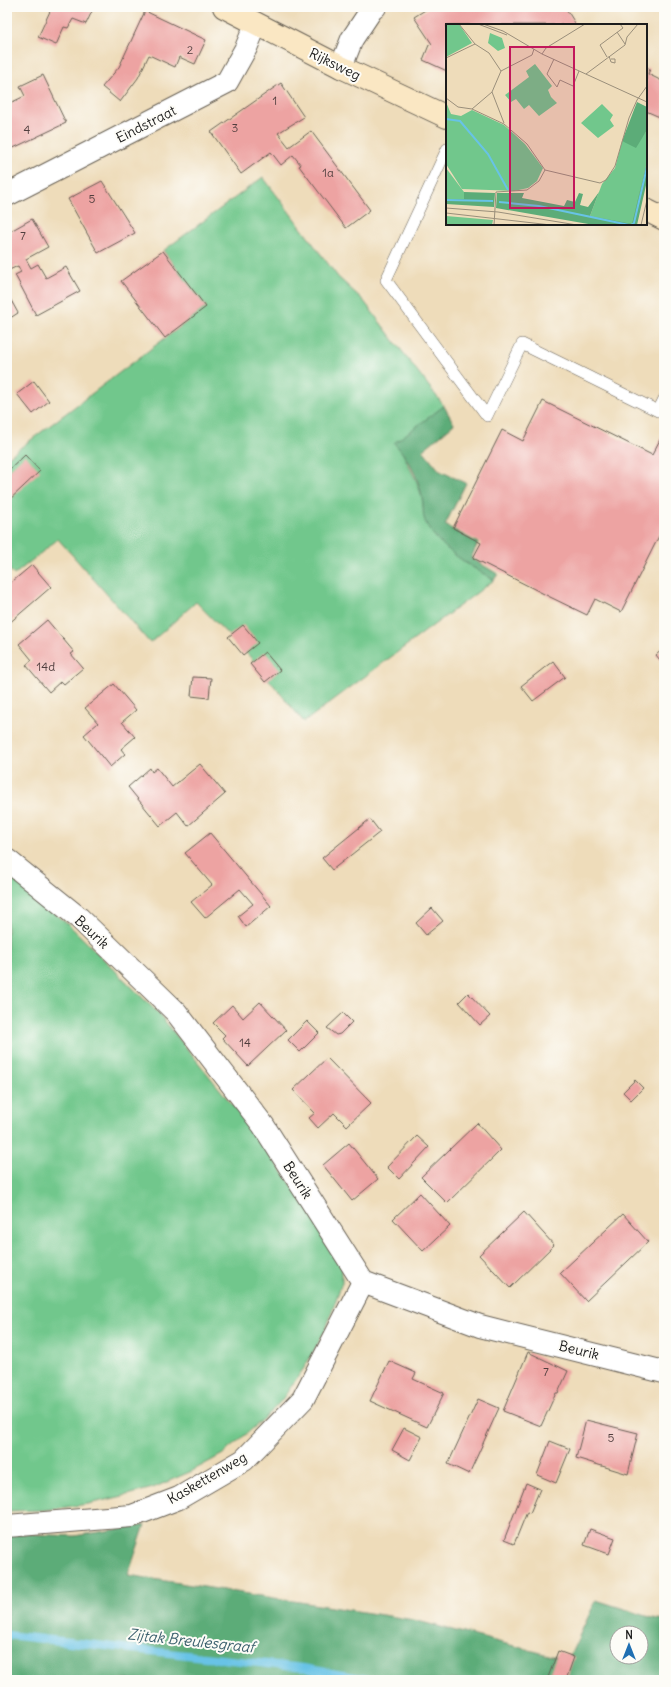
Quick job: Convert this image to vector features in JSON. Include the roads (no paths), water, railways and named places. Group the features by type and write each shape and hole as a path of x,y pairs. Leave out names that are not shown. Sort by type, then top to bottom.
{"main road":[{"name":"Rijksweg","path":"224,7 341,67 446,117"},
{"path":"647,210 664,219"}],"street":[{"path":"341,67 352,39 372,9 375,7"},
{"name":"Eindstraat","path":"7,195 227,82 246,48 256,24"},
{"name":"Beurik","path":"7,860 79,918 176,1012 263,1126 363,1282 480,1326 664,1372"},
{"name":"Kaskettenweg","path":"7,1526 132,1516 179,1498 244,1460 303,1399 363,1282"}],"lane":[{"path":"446,151 386,280 488,416 522,344 658,411 664,399"}],"waterway":[{"name":"Zijtak Breulesgraaf","path":"7,1635 303,1668 371,1680"}]}
